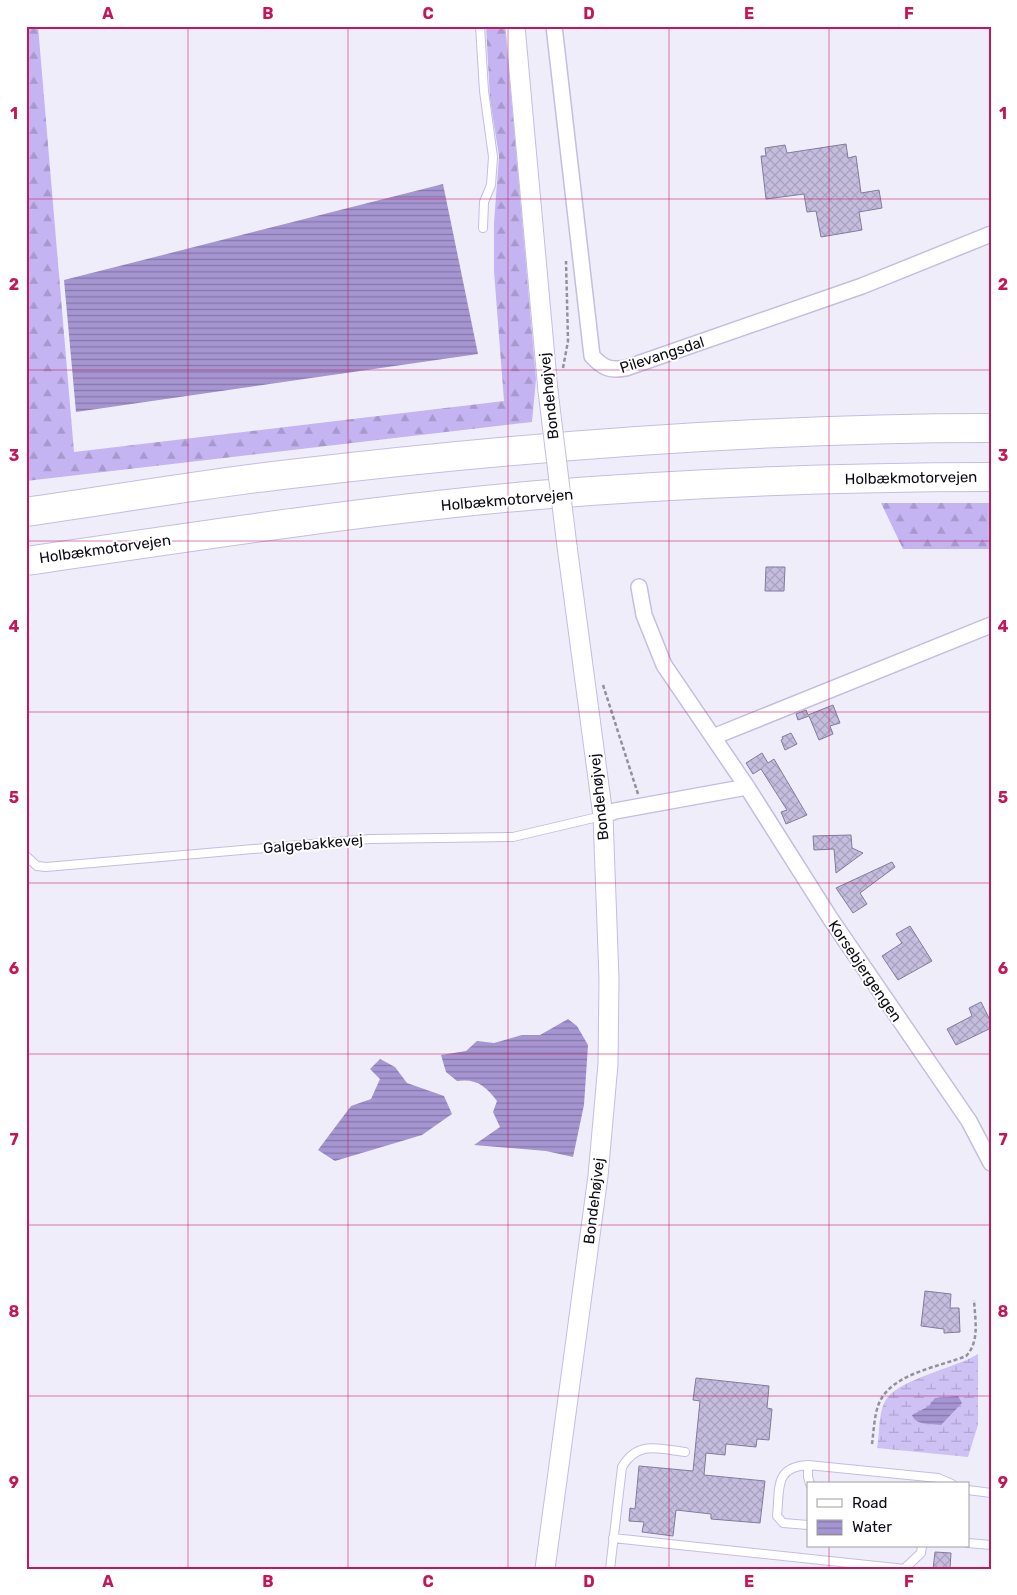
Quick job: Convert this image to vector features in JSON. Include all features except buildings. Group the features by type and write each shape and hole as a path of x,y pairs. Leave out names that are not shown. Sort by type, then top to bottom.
{"highway":[{"path":"26,512 280,475 533,448 806,432 991,428"},
{"name":"Holbækmotorvejen","path":"26,561 285,523 538,495 808,479 991,477"}],"street":[{"name":"Bondehøjvej","path":"516,26 548,391 603,816 609,979 608,1064 598,1176 545,1569"},
{"name":"Pilevangsdal","path":"554,26 592,356 602,366 612,371 626,368 862,286 991,234"},
{"name":"Korsebjergengen","path":"639,587 644,615 664,665 747,787 803,878 917,1049 969,1121 989,1157"},
{"path":"713,737 991,626"},
{"path":"603,816 615,811 747,787"}],"lane":[{"path":"480,26 484,91 493,157 491,185 484,202 483,228"},
{"name":"Galgebakkevej","path":"26,856 37,866 46,867 370,839 513,837 603,816"},
{"path":"610,1569 622,1466 635,1451 644,1448 685,1452"},
{"path":"808,1465 809,1482"},
{"path":"807,1525 783,1523 777,1516 780,1483 784,1472 794,1466 808,1465 938,1478 947,1482"},
{"path":"970,1490 991,1493"},
{"path":"614,1538 905,1568 921,1553 922,1548"},
{"path":"970,1542 991,1545"}],"path":[{"path":"563,370 568,341 566,256"},
{"path":"602,683 643,807"},
{"path":"872,1444 877,1409 881,1399 891,1388 907,1378 966,1356 972,1350 975,1334 974,1300"}],"green space":[{"path":"26,26 38,26 74,452 504,401 494,271 494,223 499,156 490,99 486,26 505,26 536,379 532,422 26,481"},
{"path":"881,503 991,503 991,549 903,549"},
{"path":"978,1354 978,1425 968,1457 877,1448 882,1408 890,1395 912,1381"}],"water":[{"path":"443,184 478,354 76,412 64,280"},
{"path":"568,1019 577,1026 588,1045 584,1105 573,1157 546,1151 474,1145 500,1127 493,1112 497,1101 480,1084 464,1080 457,1081 446,1072 441,1055 466,1051 477,1041 494,1043 522,1035 540,1035"},
{"path":"380,1059 395,1067 407,1083 444,1096 452,1114 422,1135 335,1161 318,1150 351,1106 371,1099 380,1079 370,1069"},
{"path":"958,1396 962,1403 941,1425 917,1421 912,1415 929,1406 935,1398"}]}
